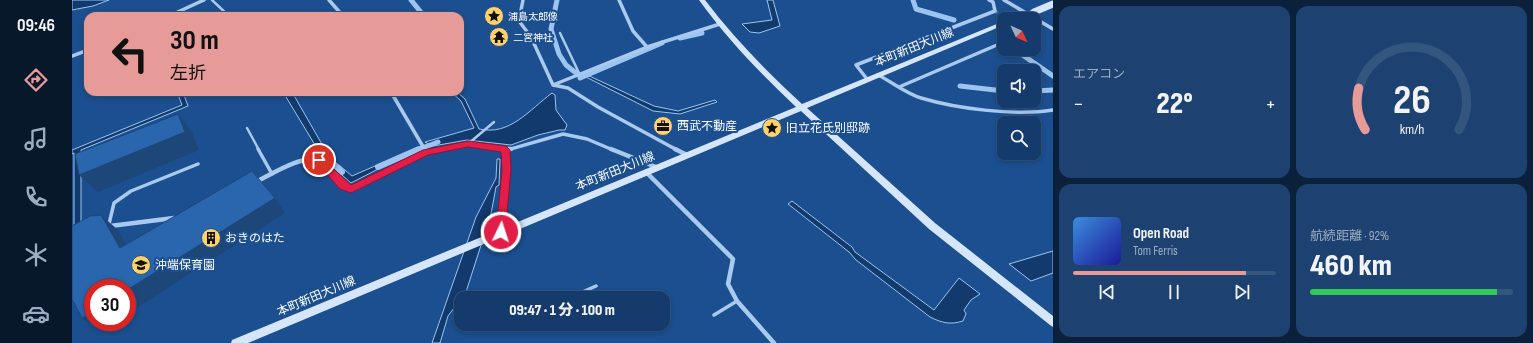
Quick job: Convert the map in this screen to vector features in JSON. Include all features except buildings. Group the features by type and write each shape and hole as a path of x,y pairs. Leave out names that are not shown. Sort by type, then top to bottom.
{"main road":[{"path":"702,0 720,24 766,75 932,226 1053,322"},
{"path":"1034,12 1053,4"},
{"name":"本町新田大川線","path":"236,343 878,74 997,26"}],"street":[{"path":"178,12 204,0"},
{"path":"329,0 340,12"},
{"path":"523,0 519,21 531,37 553,85"},
{"path":"619,0 633,31 647,47"},
{"path":"867,79 856,65 995,12 993,2 990,0"},
{"path":"1004,0 1024,12"},
{"path":"1041,22 1053,29"},
{"path":"553,85 579,73 647,47 720,24"},
{"path":"899,87 997,45"},
{"path":"72,56 84,52"},
{"path":"878,74 920,98 943,103 996,111 1041,112 1053,110"},
{"path":"553,85 568,88 598,107 687,155"},
{"path":"393,96 426,152"},
{"path":"251,185 300,161 319,160 344,186 351,190 426,152 468,144 506,150 563,134 586,139 656,167"},
{"path":"501,232 506,170 506,150"},
{"path":"646,171 733,259 728,284 737,301 774,343"},
{"path":"102,228 167,220 181,215"}],"lane":[{"path":"212,0 225,12"},
{"path":"560,33 579,73"},
{"path":"468,144 494,122"},
{"path":"247,128 272,174"},
{"path":"109,226 114,203 131,191 198,164"},
{"path":"585,291 596,286"},
{"path":"714,316 737,301"}],"water":[{"path":"72,0 109,0 93,6 72,10"},
{"path":"767,0 773,0 780,26 759,33 750,32 742,24 772,20"},
{"path":"585,74 654,106 678,111 715,100 717,102 680,114 653,111 586,77 580,80 578,78"},
{"path":"552,93 555,95 556,110 567,125 565,130 538,135 511,145 467,140 433,146 425,142 474,128 461,101 455,96 462,96 465,99 479,129 490,130 500,129 510,125 527,114"},
{"path":"179,96 184,96 188,106 81,150 81,231 74,233 74,153 72,154 72,150 182,105"},
{"path":"285,96 294,96 323,146 322,153 315,145"},
{"path":"497,159 500,159 499,185 496,187 491,214 466,291 454,291 454,308 448,316 440,343 432,343 476,217 496,178"},
{"path":"384,162 386,165 351,183 334,168 339,165 352,176"},
{"path":"792,201 852,247 855,252 934,310 959,278 980,294 971,300 964,310 966,314 963,321 946,323 938,321 930,317 856,260 849,252 788,204"},
{"path":"1053,251 1053,273 1031,281 1009,264"}],"waterway":[{"path":"411,0 421,12"},
{"path":"557,0 551,29 559,54 566,65 581,77"},
{"path":"913,0 916,9 954,20"},
{"path":"680,38 702,33"},
{"path":"580,78 662,43"},
{"path":"1024,56 1053,76"},
{"path":"960,86 997,90"},
{"path":"1041,91 1053,90"},
{"path":"417,150 438,142"},
{"path":"320,149 322,153 342,172"},
{"path":"378,167 419,149"}],"place":[{"name":"浦島太郎像","path":"494,16"},
{"name":"二宮神社","path":"499,37"},
{"name":"西武不動産","path":"663,126"},
{"name":"旧立花氏別邸跡","path":"772,128"},
{"name":"おきのはた","path":"211,238"},
{"name":"沖端保育園","path":"141,265"}],"route":[{"path":"319,160 344,186 351,190 426,152 468,144 506,150 506,170 501,232"}]}
